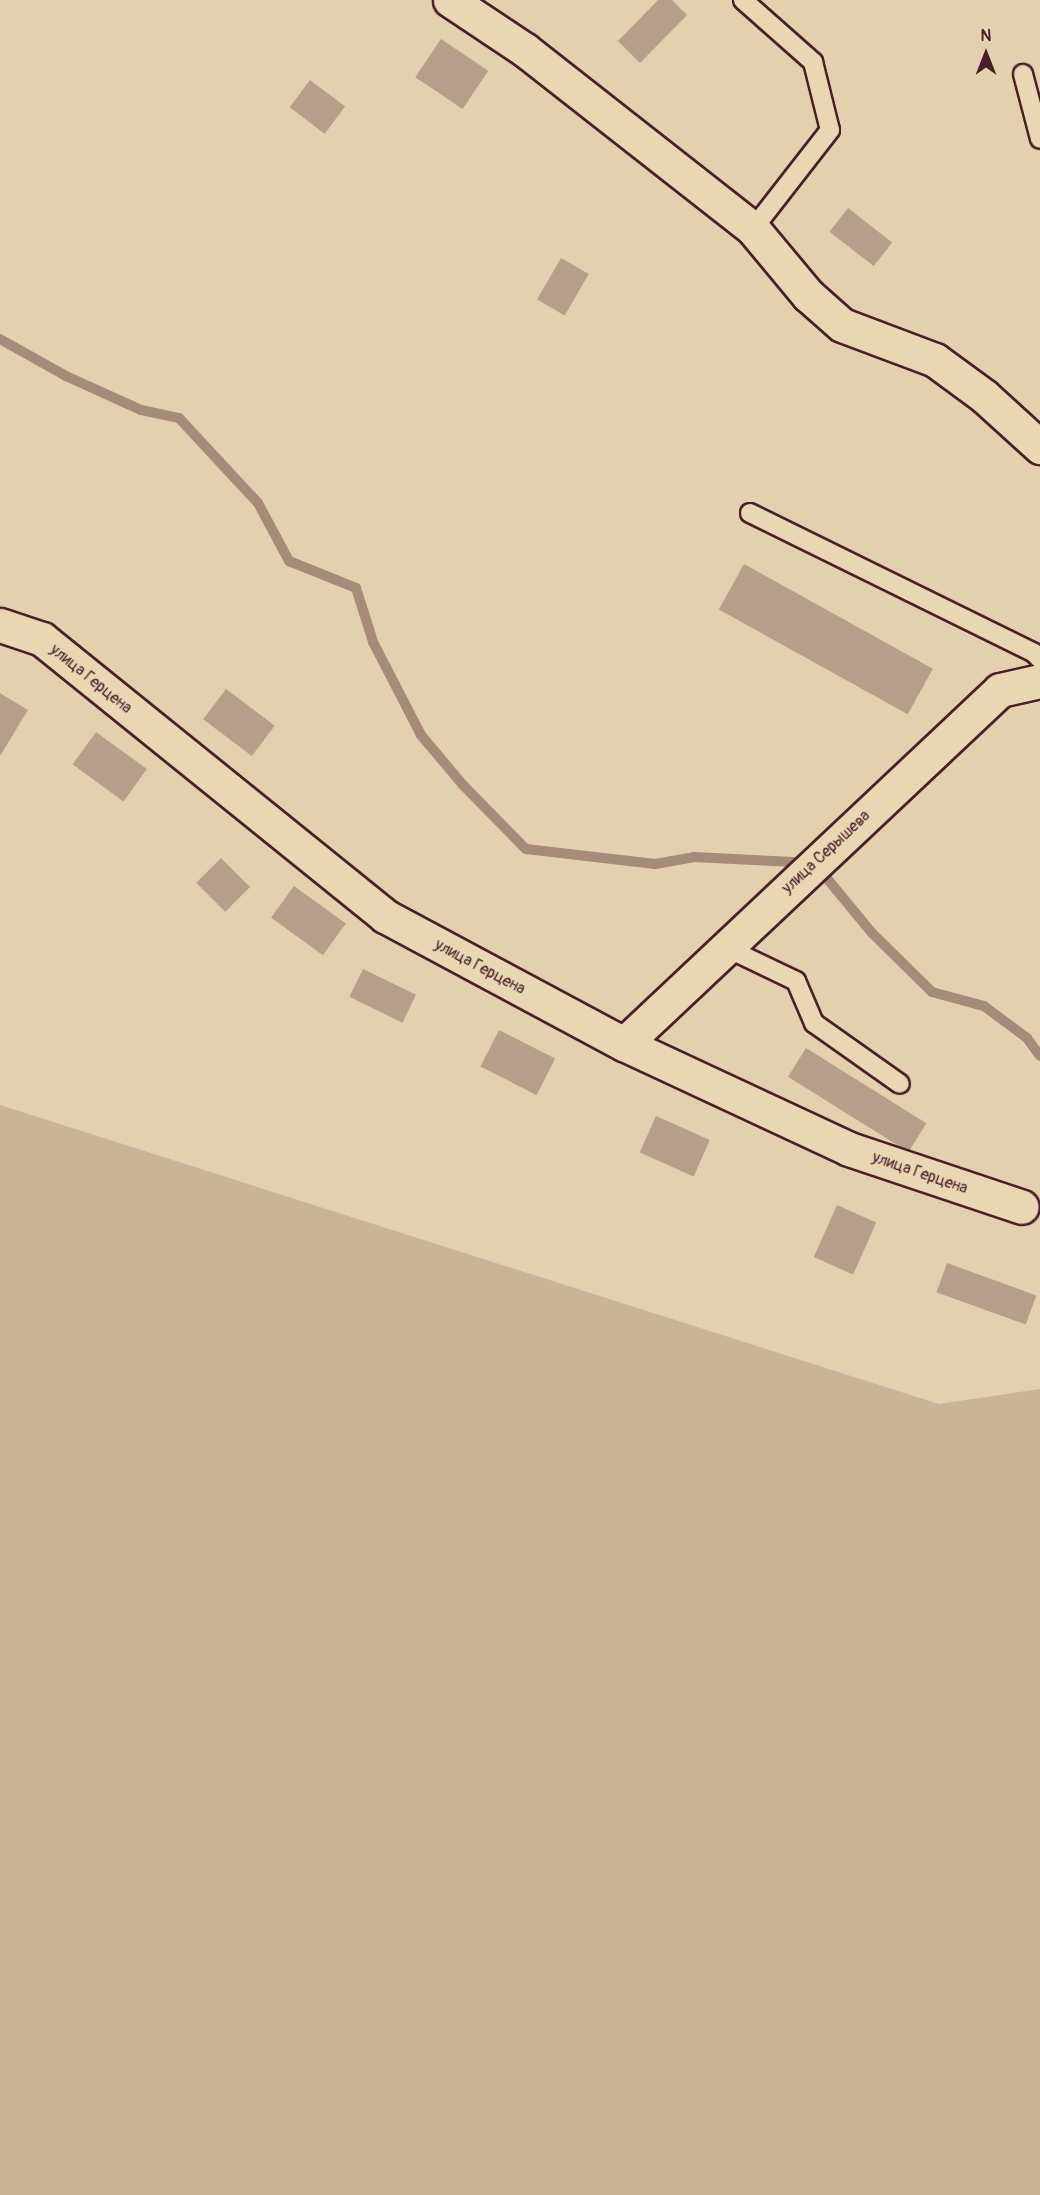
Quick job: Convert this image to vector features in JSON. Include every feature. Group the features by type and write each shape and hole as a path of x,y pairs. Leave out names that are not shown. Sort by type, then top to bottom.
{"street":[{"path":"450,0 525,50 753,229 808,296 842,325 935,360 984,396 1040,447"},
{"name":"улица Герцена","path":"0,625 42,639 385,916 624,1044 849,1149 1022,1208"},
{"name":"улица Серышева","path":"624,1044 999,690 1040,681"}],"lane":[{"path":"743,0 813,62 830,130 753,229"},
{"path":"1023,74 1040,139"},
{"path":"750,513 1040,659"},
{"path":"725,947 796,981 814,1023 900,1084"}],"shaded area":[{"path":"0,1105 939,1404 1040,1389 1040,2195 0,2195"}],"building":[{"path":"658,0 672,0 687,15 640,63 618,41"},
{"path":"441,39 488,71 463,109 415,77"},
{"path":"310,80 345,106 325,134 290,107"},
{"path":"848,208 892,242 874,266 830,232"},
{"path":"561,258 589,274 565,316 537,300"},
{"path":"744,564 933,669 908,714 719,609"},
{"path":"226,689 275,726 252,756 203,719"},
{"path":"0,693 28,710 0,756"},
{"path":"96,732 147,769 123,801 72,764"},
{"path":"221,858 250,887 225,912 196,883"},
{"path":"294,886 346,924 323,955 271,918"},
{"path":"363,969 416,995 402,1023 349,997"},
{"path":"499,1030 555,1059 537,1095 480,1067"},
{"path":"806,1048 926,1123 908,1152 788,1077"},
{"path":"656,1116 710,1140 694,1177 640,1153"},
{"path":"837,1205 876,1222 853,1275 814,1257"},
{"path":"947,1263 1036,1295 1026,1325 936,1292"}],"waterway":[{"path":"0,339 66,376 141,410 179,418 258,503 289,561 356,588 373,642 421,735 463,785 526,849 655,864 694,857 794,862"},
{"path":"825,876 872,933 932,992 984,1006 1027,1038 1040,1056"}]}
